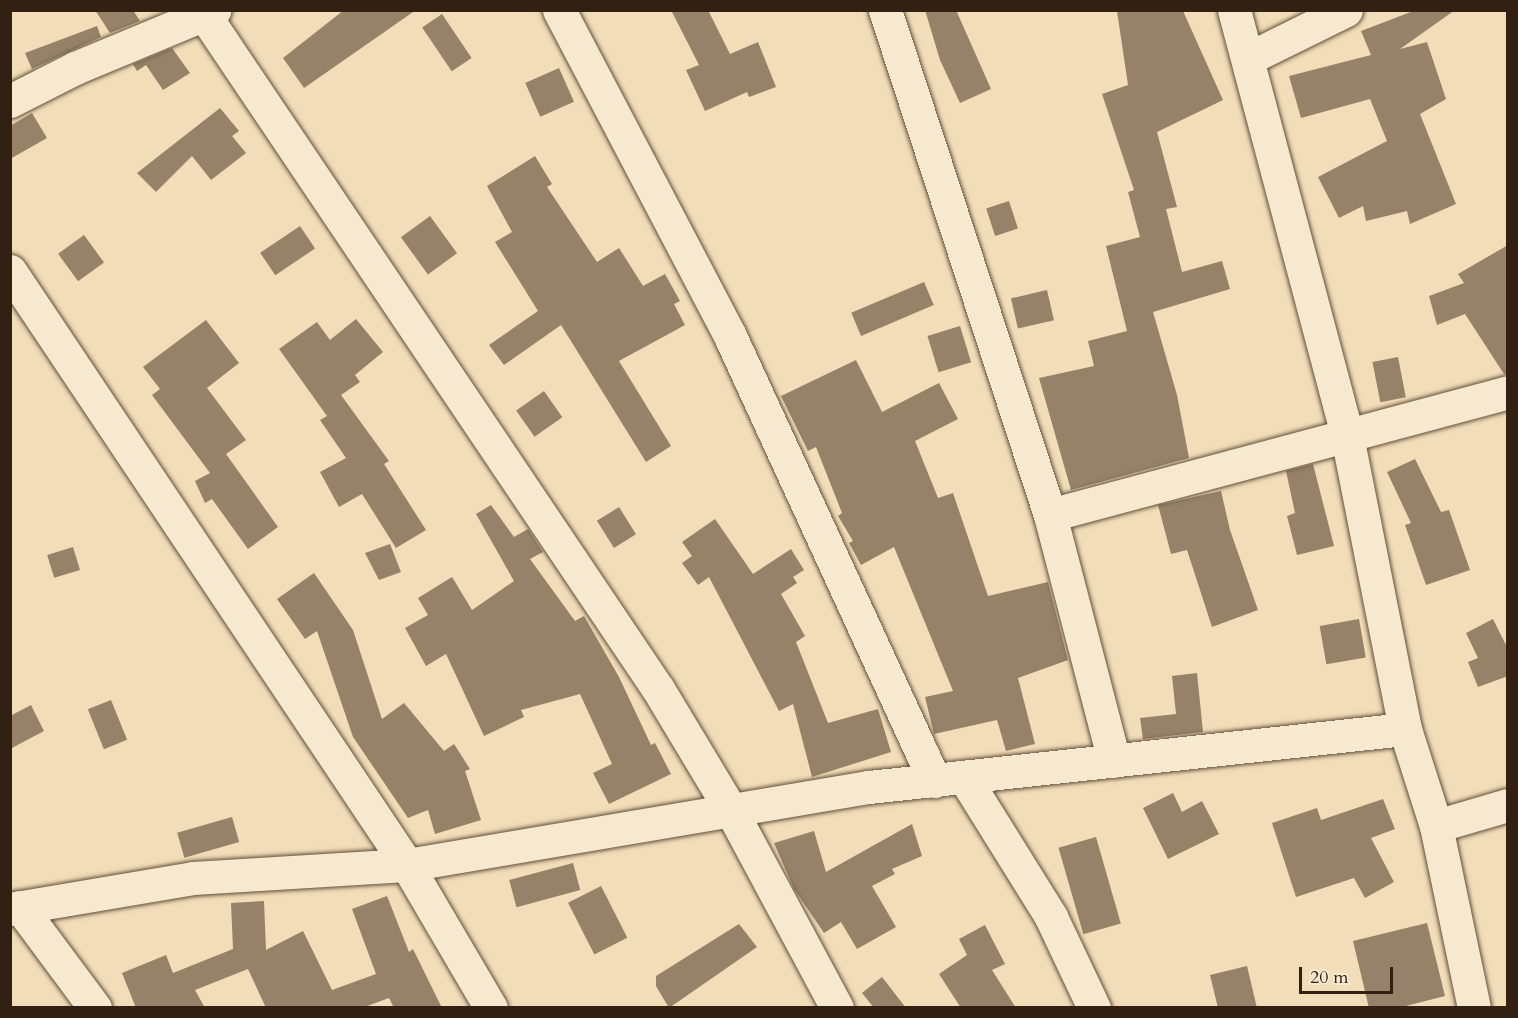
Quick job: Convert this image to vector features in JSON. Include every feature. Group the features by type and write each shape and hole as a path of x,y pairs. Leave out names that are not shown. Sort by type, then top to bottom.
{"street":[{"path":"559,10 730,336 949,779 1051,917 1094,1008"},
{"path":"885,10 1050,515 1114,761"},
{"path":"1234,10 1249,58 1347,436 1404,729 1436,826 1474,1008"},
{"path":"1249,58 1346,10"},
{"path":"10,101 75,68 206,12 658,689 732,812 837,1008"},
{"path":"10,271 408,865 490,1008"},
{"path":"1050,515 1508,392"},
{"path":"95,1008 15,908 193,878 408,865 869,787 1404,729"},
{"path":"1436,826 1508,805"}],"building":[{"path":"95,10 133,10 140,21 110,33"},
{"path":"344,10 416,10 304,88 283,58"},
{"path":"671,10 708,10 730,54 758,42 776,87 749,97 747,92 705,111 686,70 699,65"},
{"path":"925,10 956,10 991,89 960,103 940,60"},
{"path":"1416,10 1455,10 1400,49 1427,42 1446,99 1420,114 1456,204 1410,224 1407,211 1366,221 1363,206 1339,218 1318,177 1387,141 1370,99 1301,118 1289,76 1371,55 1361,31"},
{"path":"1117,11 1183,11 1223,100 1157,132 1177,207 1166,209 1182,272 1222,261 1230,289 1153,312 1177,395 1189,458 1071,490 1039,378 1094,366 1088,341 1127,331 1106,246 1140,237 1128,192 1134,190 1102,94 1128,85"},
{"path":"442,14 472,58 452,71 422,27"},
{"path":"97,26 101,37 32,69 25,53"},
{"path":"172,48 190,73 163,90 146,65 137,71 133,64"},
{"path":"559,68 574,102 540,117 525,83"},
{"path":"220,108 239,131 232,136 246,153 211,180 192,156 156,192 137,173"},
{"path":"32,113 47,138 10,159 10,126"},
{"path":"535,156 552,184 547,187 597,262 619,248 643,286 665,274 680,301 674,304 685,325 619,361 671,446 646,462 561,325 504,365 489,345 538,311 495,242 512,232 487,186"},
{"path":"1009,201 1018,229 995,236 986,208"},
{"path":"430,216 457,253 428,274 401,237"},
{"path":"300,226 315,248 275,275 260,253"},
{"path":"84,235 104,263 78,281 58,254"},
{"path":"1508,245 1508,374 1504,374 1465,314 1437,325 1429,296 1464,283 1458,274"},
{"path":"924,282 934,305 861,336 851,313"},
{"path":"1047,290 1054,320 1018,329 1011,298"},
{"path":"356,319 383,352 355,375 360,382 341,395 389,461 384,464 426,530 396,548 362,494 339,507 320,472 346,458 320,420 327,416 279,349 317,322 330,340"},
{"path":"206,320 239,363 207,388 246,440 226,454 278,527 248,549 212,499 205,503 195,481 210,473 152,395 160,389 143,367"},
{"path":"960,326 971,362 939,372 927,336"},
{"path":"1398,357 1406,397 1380,402 1372,362"},
{"path":"856,360 882,412 939,383 958,419 915,441 938,498 953,493 988,596 1048,582 1068,660 1018,678 1035,744 1006,751 997,720 934,734 925,697 953,691 894,547 861,565 849,543 853,541 838,516 842,513 816,447 808,451 781,396"},
{"path":"544,391 562,417 535,437 516,411"},
{"path":"1415,459 1441,512 1449,510 1470,570 1426,585 1405,525 1411,523 1387,472"},
{"path":"1313,464 1334,546 1297,555 1287,516 1295,513 1286,471"},
{"path":"1221,491 1230,530 1258,610 1212,627 1187,550 1171,554 1158,505"},
{"path":"491,505 514,537 528,529 543,552 530,559 575,621 584,616 619,677 651,745 655,743 671,774 609,804 593,773 612,764 580,694 521,710 524,717 484,736 446,654 426,666 405,628 428,615 418,598 452,577 472,610 514,581 476,514"},
{"path":"619,507 636,534 614,548 597,521"},
{"path":"715,519 753,574 791,549 804,570 793,577 797,583 781,594 805,636 796,642 828,723 878,709 891,752 812,777 793,704 779,711 709,577 698,585 682,563 692,556 682,542"},
{"path":"390,544 401,572 379,580 365,553"},
{"path":"73,547 80,570 54,578 47,555"},
{"path":"314,573 353,630 382,719 404,703 444,751 454,744 470,769 465,771 481,820 435,834 428,810 408,818 353,737 317,631 305,639 277,599"},
{"path":"1359,619 1366,657 1326,664 1320,626"},
{"path":"1493,619 1508,649 1508,676 1478,687 1468,662 1478,658 1466,633"},
{"path":"1197,673 1203,732 1143,739 1140,718 1176,714 1172,676"},
{"path":"111,700 127,740 104,749 88,709"},
{"path":"31,705 44,731 10,749 10,716"},
{"path":"1173,793 1182,812 1202,801 1219,834 1168,859 1143,808"},
{"path":"1383,799 1395,829 1371,838 1394,882 1365,898 1354,878 1296,897 1272,823 1317,808 1321,820"},
{"path":"232,817 239,842 184,858 177,833"},
{"path":"912,824 922,856 892,869 895,874 872,886 896,927 857,949 841,922 824,933 794,889 774,843 814,831 826,872"},
{"path":"1096,837 1121,924 1083,934 1059,848"},
{"path":"573,863 580,890 516,907 509,880"},
{"path":"601,886 627,938 594,954 568,903"},
{"path":"387,896 409,952 413,949 442,1008 394,1008 389,998 362,1008 266,1008 248,969 195,990 205,1008 136,1008 122,973 166,955 173,973 233,949 231,903 264,901 266,950 303,931 332,990 376,974 352,909"},
{"path":"1427,923 1445,996 1398,1008 1369,1008 1353,941"},
{"path":"739,924 757,947 669,1008 656,986 656,976"},
{"path":"985,925 1005,964 992,970 1016,1008 961,1008 939,974 967,955 959,939"},
{"path":"1247,966 1257,1008 1218,1008 1210,975"},
{"path":"882,977 906,1008 874,1008 862,993"}]}
